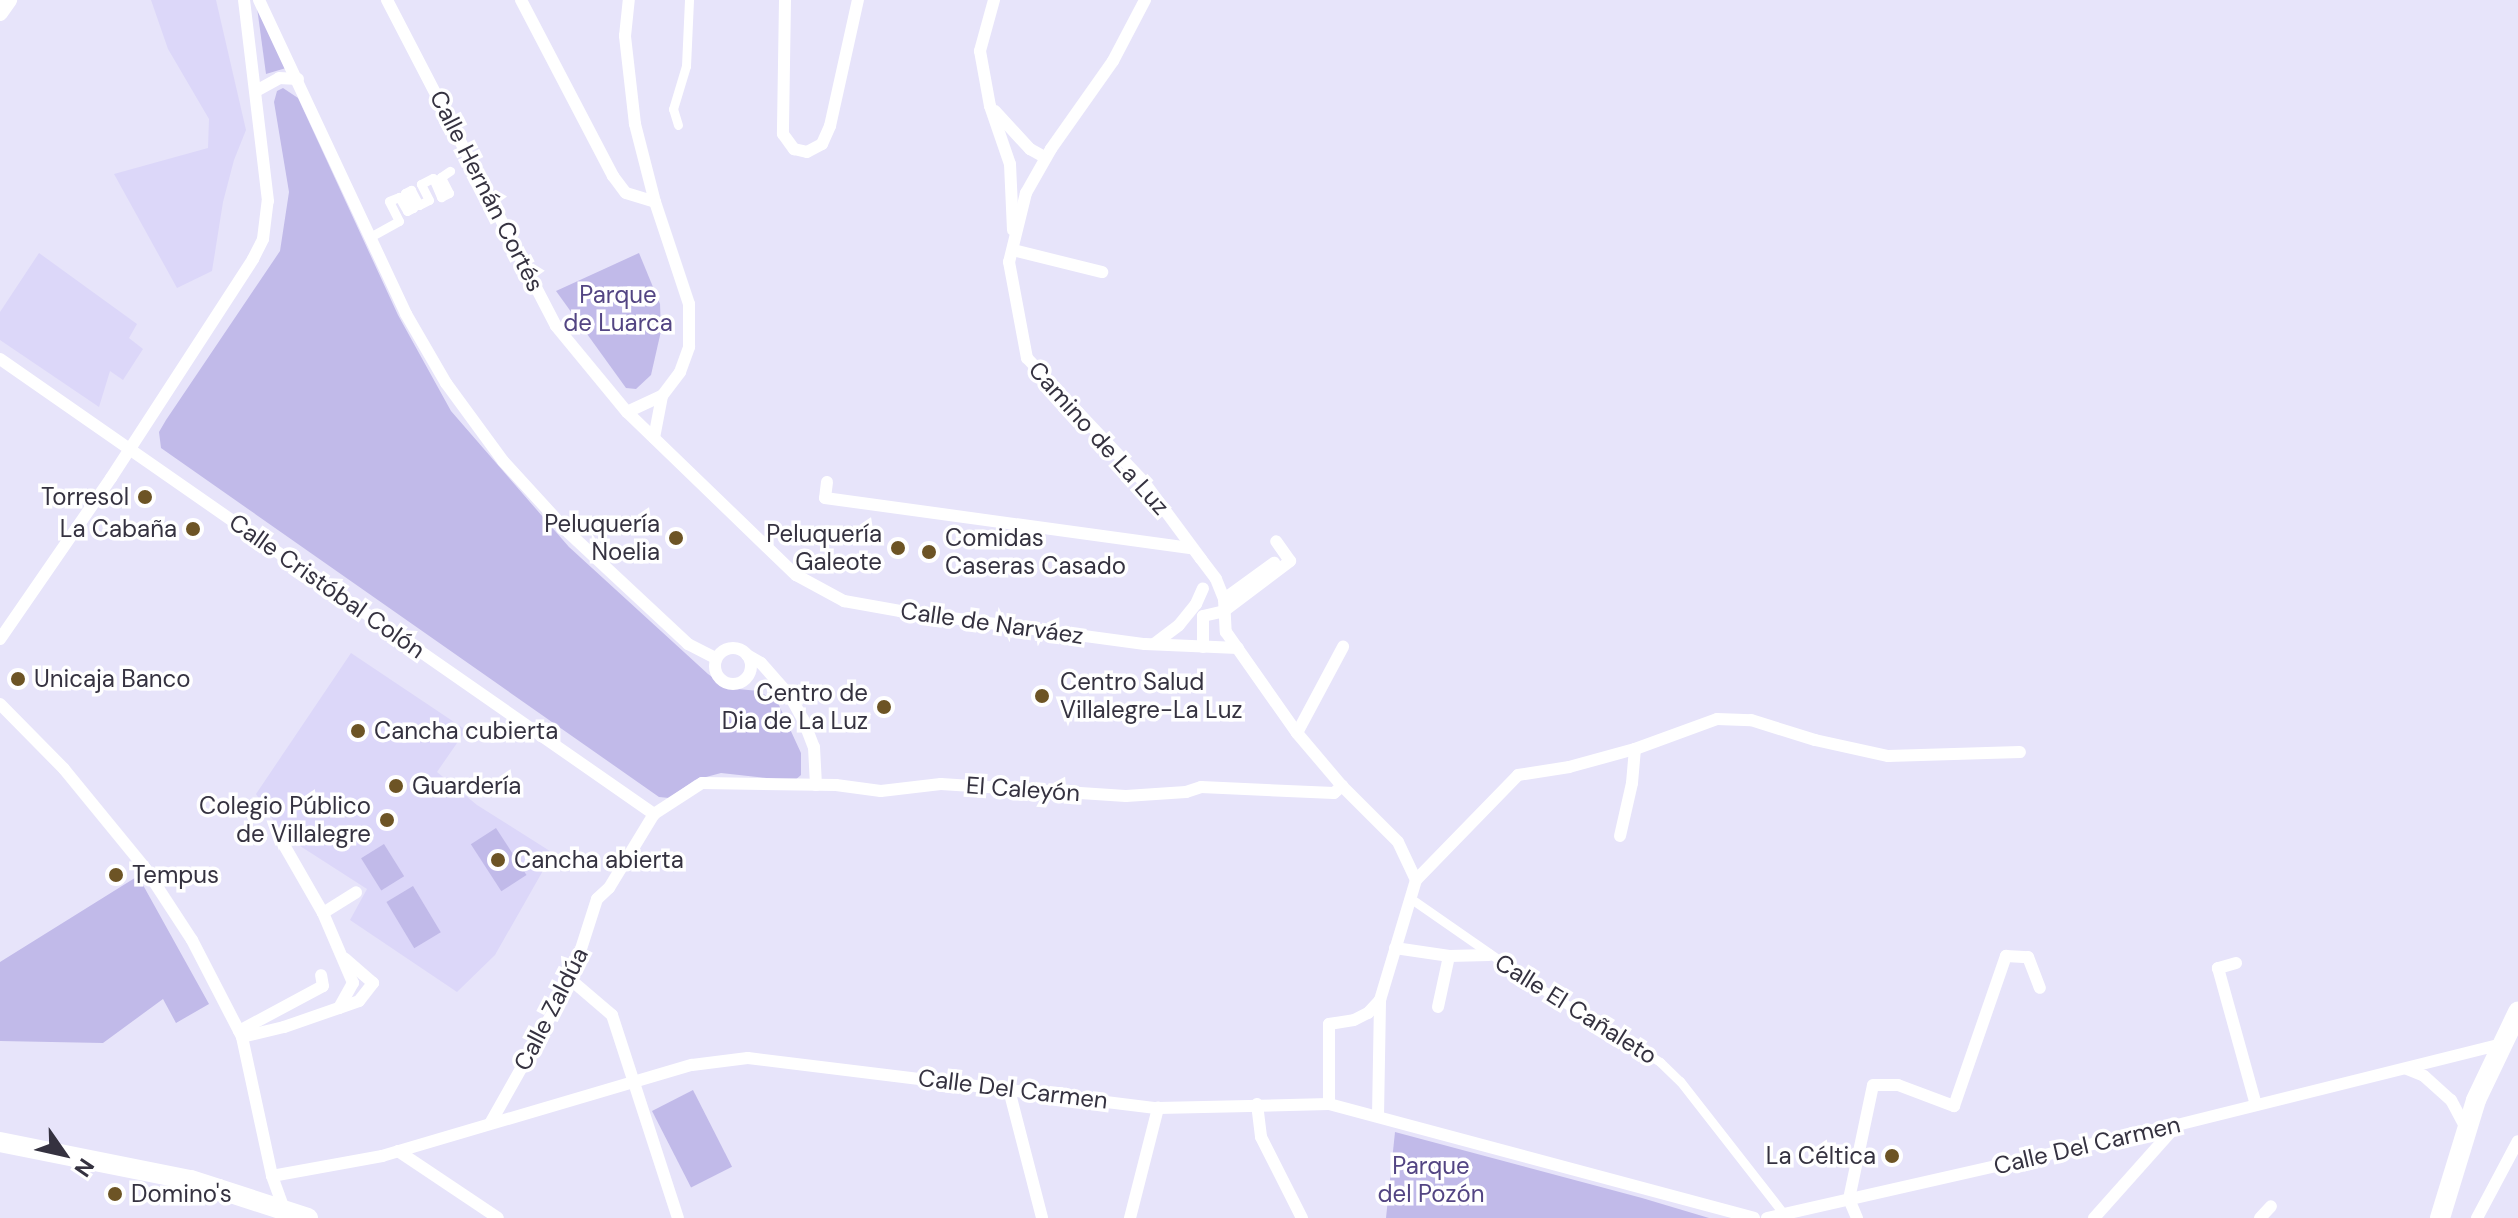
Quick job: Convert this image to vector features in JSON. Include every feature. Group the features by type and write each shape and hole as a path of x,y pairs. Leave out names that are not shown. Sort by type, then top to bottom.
{"main road":[{"path":"2440,1218 2466,1128 2501,1044 2518,1012"},
{"path":"0,1142 191,1180 308,1218"}],"street":[{"path":"0,13 9,0"},
{"path":"0,639 111,478 263,239 268,201 244,0"},
{"path":"259,0 406,314 446,383 503,461 569,533 688,644 716,658"},
{"name":"Calle Hernán Cortés","path":"387,0 556,326 627,412 765,547"},
{"path":"521,0 613,176 626,193 655,202"},
{"path":"629,0 625,36 635,124 655,202 689,304 689,347 680,372 662,396 654,438"},
{"path":"678,125 673,109 686,66 689,0"},
{"path":"785,0 783,134 794,149 807,152 822,144 830,126 858,0"},
{"path":"994,0 980,51 990,106 1010,164 1013,250 1102,272"},
{"name":"Camino de La Luz","path":"1145,0 1113,61 1046,158 1026,193 1009,262 1027,358 1144,482 1216,579 1224,605 1226,632 1297,733 1342,786 1398,842 1416,880"},
{"path":"256,91 279,78 298,79"},
{"path":"990,106 1030,149 1046,158"},
{"path":"370,237 399,221 389,201 399,197 407,211 413,208 405,193 411,190 419,205 429,200 421,184 433,178 441,197 449,193 441,177 450,171"},
{"name":"Calle Cristóbal Colón","path":"0,359 654,814"},
{"path":"627,412 662,396"},
{"path":"827,482 825,498 1192,548"},
{"path":"1203,616 1290,561 1276,541"},
{"name":"Calle de Narváez","path":"765,547 796,575 844,601 1154,644 1238,648"},
{"path":"1201,559 1203,647"},
{"path":"1224,605 1274,563"},
{"path":"1154,644 1179,625 1196,604 1203,588"},
{"path":"1297,733 1343,647"},
{"path":"747,655 751,667 742,682 727,682 715,670 716,658 727,650 736,649 747,655 761,663 778,682 803,719 814,747 816,785"},
{"path":"749,674 778,682"},
{"path":"0,704 64,769 145,868 192,940 240,1034 282,1212"},
{"path":"1378,1116 1380,1000 1416,880 1518,775 1569,767 1635,749 1717,719 1751,720 1815,740 1888,756 2020,752"},
{"path":"1620,836 1632,783 1635,749"},
{"name":"El Caleyón","path":"654,814 702,783 816,785 881,791 941,784 1126,796 1186,792 1201,787 1334,793 1342,786"},
{"name":"Calle Zaldúa","path":"491,1122 571,980 597,899 609,888 654,814"},
{"path":"285,847 323,913 353,983 339,1008"},
{"path":"323,913 356,892"},
{"name":"Calle El Cañaleto","path":"1410,898 1489,955 1660,1062 1680,1081 1784,1214"},
{"path":"1395,948 1449,956 1489,955"},
{"path":"1438,1007 1449,956"},
{"path":"1857,1218 1849,1199 1873,1085 1898,1085 1954,1106 2006,956 2028,957 2040,988"},
{"path":"240,1034 284,1027 359,1001 373,983 344,959"},
{"path":"2236,963 2218,968 2256,1105"},
{"path":"240,1034 323,986 321,975"},
{"path":"571,980 612,1015 678,1218"},
{"path":"1329,1104 1329,1024 1354,1020 1368,1013 1380,1000"},
{"name":"Calle Del Carmen","path":"1767,1218 1798,1215 1849,1199 2177,1125 2501,1044"},
{"name":"Calle Del Carmen","path":"272,1176 398,1151 692,1065 748,1058 1158,1108 1329,1104 1754,1218"},
{"path":"2407,1069 2424,1076 2451,1100 2466,1128"},
{"path":"1009,1090 1042,1218"},
{"path":"1257,1104 1261,1137 1302,1218"},
{"path":"1130,1218 1158,1108"},
{"path":"2094,1218 2177,1125"},
{"path":"2477,1218 2518,1141"},
{"path":"398,1151 498,1218"},
{"path":"2260,1218 2271,1206"}],"shaded area":[{"path":"151,0 216,0 246,130 223,202 212,271 177,288 114,174 208,148 209,119 168,49"},
{"path":"39,253 137,324 129,338 143,349 123,380 110,371 99,407 0,340 0,312"},
{"name":"Colegio Público de Villalegre","path":"351,653 466,730 437,772 477,805 553,853 495,955 457,992 350,920 367,889 283,835 256,794"}],"green space":[{"path":"256,0 286,68 266,74"},
{"path":"283,88 298,98 398,315 451,411 569,547 708,674 727,688 759,691 778,703 801,753 801,775 794,781 721,773 695,780 669,798 659,797 161,448 159,432 166,420 280,251 289,192 274,102 277,91"},
{"name":"Parque de Luarca","path":"639,253 660,304 661,331 651,375 636,389 626,388 556,291"},
{"name":"Cancha abierta","path":"496,828 526,875 501,891 471,844"},
{"path":"384,844 404,876 381,891 361,858"},
{"path":"138,876 209,1004 176,1023 163,999 103,1043 0,1041 0,962"},
{"path":"413,886 441,932 414,948 386,902"},
{"path":"693,1090 732,1167 691,1188 652,1111"},
{"name":"Parque del Pozón","path":"1395,1132 1642,1198 1709,1218 1386,1218"}],"place":[{"name":"Torresol","path":"145,497"},
{"name":"La Cabaña","path":"193,529"},
{"name":"Peluquería Noelia","path":"676,538"},
{"name":"Peluquería Galeote","path":"898,548"},
{"name":"Comidas Caseras Casado","path":"929,552"},
{"name":"Unicaja Banco","path":"18,679"},
{"name":"Centro Salud Villalegre-La Luz","path":"1042,696"},
{"name":"Centro de Dia de La Luz","path":"884,707"},
{"name":"Cancha cubierta","path":"358,731"},
{"name":"Guardería","path":"396,786"},
{"name":"Colegio Público de Villalegre","path":"387,820"},
{"name":"Cancha abierta","path":"498,860"},
{"name":"Tempus","path":"116,875"},
{"name":"La Céltica","path":"1892,1156"},
{"name":"Domino's","path":"115,1194"}]}
